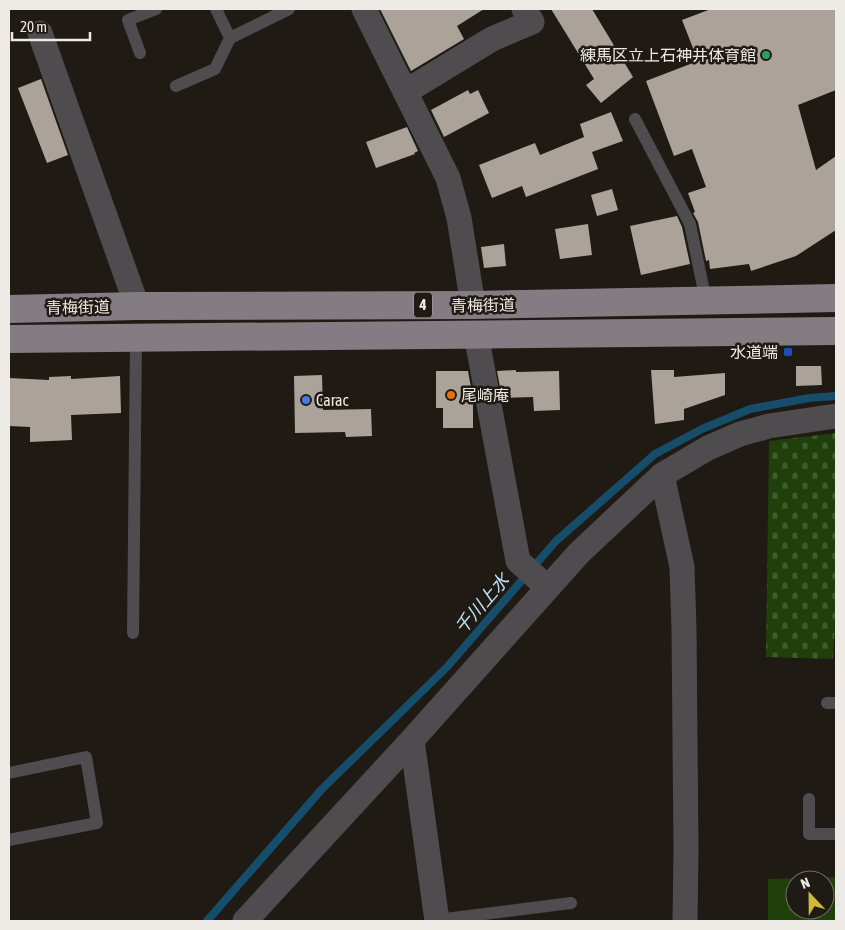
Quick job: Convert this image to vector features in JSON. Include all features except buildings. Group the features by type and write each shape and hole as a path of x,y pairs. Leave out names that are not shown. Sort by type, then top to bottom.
{"main road":[{"name":"青梅街道","path":"9,309 136,306 473,305 836,298"},
{"name":"青梅街道","path":"9,339 836,331"}],"street":[{"path":"364,9 448,178 459,218 473,305"},
{"path":"405,92 492,39 532,22 524,9"},
{"path":"40,33 136,306"},
{"path":"476,334 518,561 544,585"},
{"path":"245,921 412,740 544,585 662,475 708,448 740,434 769,426 836,416"},
{"path":"662,475 682,567 686,851 685,921"},
{"path":"412,740 437,920"}],"lane":[{"path":"140,53 128,20 156,9"},
{"path":"216,9 230,38"},
{"path":"176,86 215,70 230,38 289,9"},
{"path":"635,119 690,224 706,301"},
{"path":"133,633 136,339"},
{"path":"9,773 86,757 97,823 9,840"},
{"path":"810,800 810,834 836,834"},
{"path":"437,920 571,903"}],"green space":[{"path":"836,433 836,606 833,659 766,657 769,441"},
{"path":"836,877 836,921 768,921 768,879 785,878 785,920 835,920"}],"waterway":[{"name":"千川上水","path":"207,921 322,789 447,667 556,541 655,454 702,429 750,409 809,398 836,396"}],"place":[{"name":"練馬区立上石神井体育館","path":"766,55"},
{"name":"水道端","path":"788,352"},
{"name":"尾崎庵","path":"451,395"},
{"name":"Carac","path":"306,400"}]}
